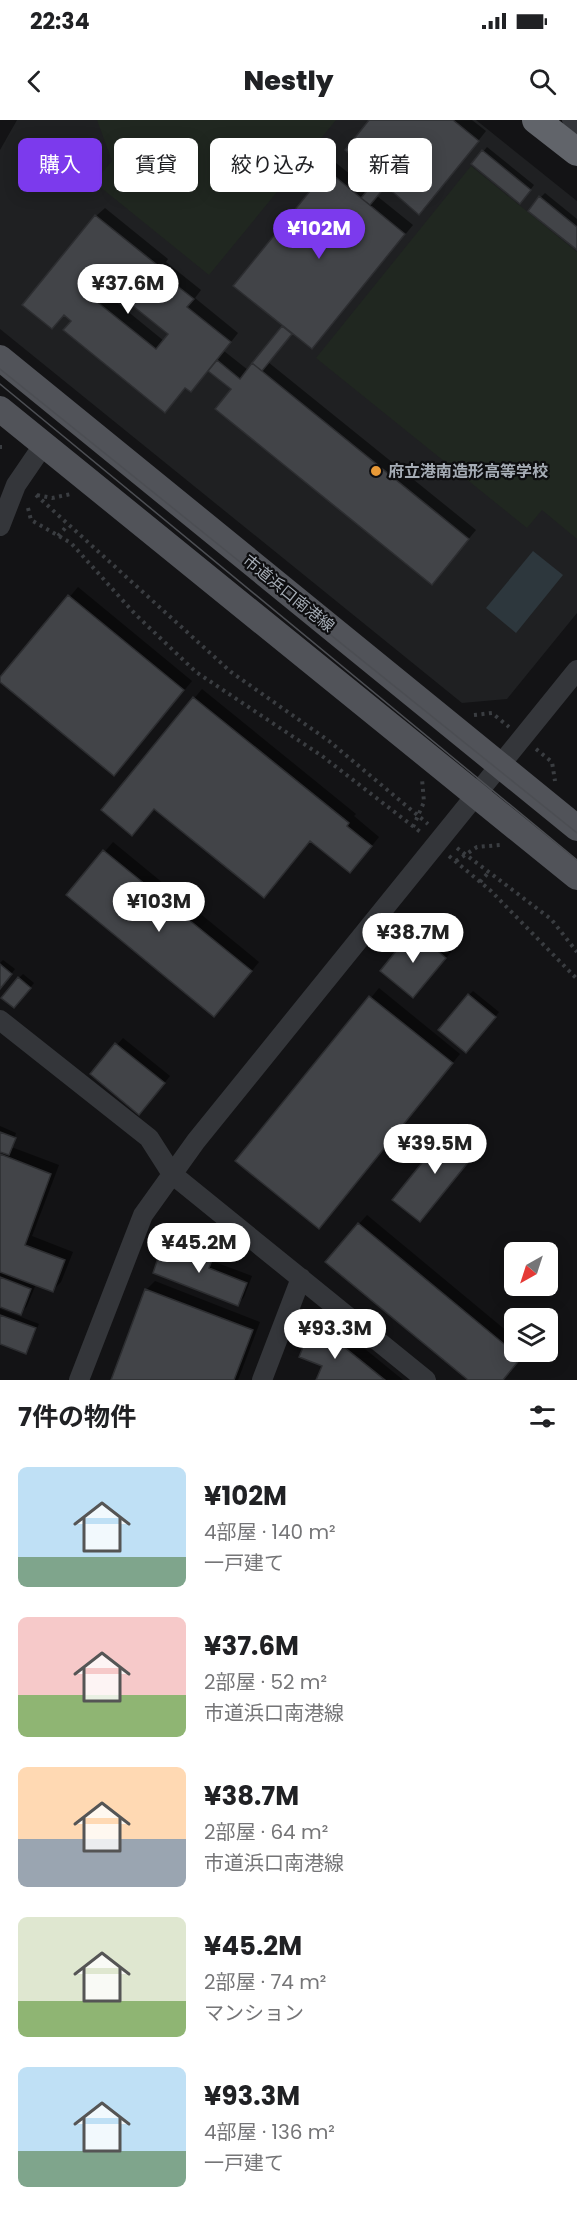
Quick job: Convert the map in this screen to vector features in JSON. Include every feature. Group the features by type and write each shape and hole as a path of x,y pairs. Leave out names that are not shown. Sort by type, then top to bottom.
{"highway":[{"path":"536,120 577,152"}],"main road":[{"name":"市道浜口南港線","path":"0,358 577,828"},
{"path":"0,409 577,877"}],"street":[{"path":"522,120 577,163"},
{"path":"572,120 577,124"},
{"path":"0,526 16,485 45,444"},
{"path":"79,1380 143,1215 172,1174 577,670"},
{"path":"0,1020 149,1138 172,1174 426,1380"},
{"path":"262,1380 301,1278"}],"path":[{"path":"36,495 52,498"},
{"path":"36,495 231,672 329,741 429,825"},
{"path":"36,495 27,510 31,520 71,543 135,614 196,672 322,756 413,827 424,802 421,775"},
{"path":"58,536 68,525"},
{"path":"470,715 492,713"},
{"path":"552,762 555,781"},
{"path":"503,845 477,847 456,861 577,979"},
{"path":"456,847 551,919 577,952"},
{"path":"480,882 488,873"}],"shaded area":[{"name":"府立港南造形高等学校","path":"17,120 476,120 577,201 577,613 507,699 462,703 0,329 0,150"},
{"path":"97,120 336,120 321,138 210,138 210,192 277,192 209,275 102,188 102,173 112,161"},
{"path":"471,166 577,252 577,539 542,510 527,528 316,358"},
{"path":"533,551 563,575 516,633 486,608"}],"building":[{"path":"369,120 453,120 479,141 419,215 393,192 432,192 432,138 355,138"},
{"path":"482,150 531,190 520,204 471,164"},
{"path":"336,177 348,187 348,192 354,192 405,234 312,349 233,286 309,192 336,192"},
{"path":"366,192 381,192 370,205 361,198"},
{"path":"539,196 577,227 577,250 528,211"},
{"path":"95,215 161,268 158,271 194,299 187,307 231,342 191,392 185,388 165,413 63,330 71,321 64,315 52,329 22,305","holes":["103,282 168,334 156,349 91,297"]},
{"path":"282,326 292,334 262,371 252,363"},
{"path":"217,360 240,379 252,363 469,539 432,585 215,409 231,389 208,371"},
{"path":"68,595 184,690 114,776 0,682 0,677"},
{"path":"193,697 349,823 347,826 372,846 350,873 310,841 264,898 154,809 132,836 101,810"},
{"path":"103,850 252,971 214,1017 66,895"},
{"path":"413,930 446,958 413,998 380,971"},
{"path":"0,964 12,974 0,989"},
{"path":"18,977 31,988 14,1008 1,998"},
{"path":"468,994 496,1017 466,1053 438,1030"},
{"path":"369,996 453,1063 319,1229 235,1161"},
{"path":"115,1043 165,1083 139,1115 90,1074"},
{"path":"450,1128 478,1150 420,1222 392,1200"},
{"path":"0,1132 16,1138 9,1155 0,1152"},
{"path":"0,1154 51,1174 25,1245 65,1260 53,1292 0,1272"},
{"path":"358,1223 504,1344 504,1362 518,1362 503,1380 468,1380 325,1262"},
{"path":"183,1244 214,1255 209,1268 247,1283 238,1306 153,1273 161,1249 179,1256"},
{"path":"0,1277 31,1289 21,1315 0,1307"},
{"path":"145,1289 253,1330 234,1380 111,1380"},
{"path":"0,1315 36,1328 26,1354 0,1344"},
{"path":"310,1330 334,1339 385,1380 316,1380 322,1366 299,1357"}],"tram line":[{"path":"0,369 577,833"},
{"path":"0,384 577,860"}],"place":[{"name":"府立港南造形高等学校","path":"376,471"}]}
